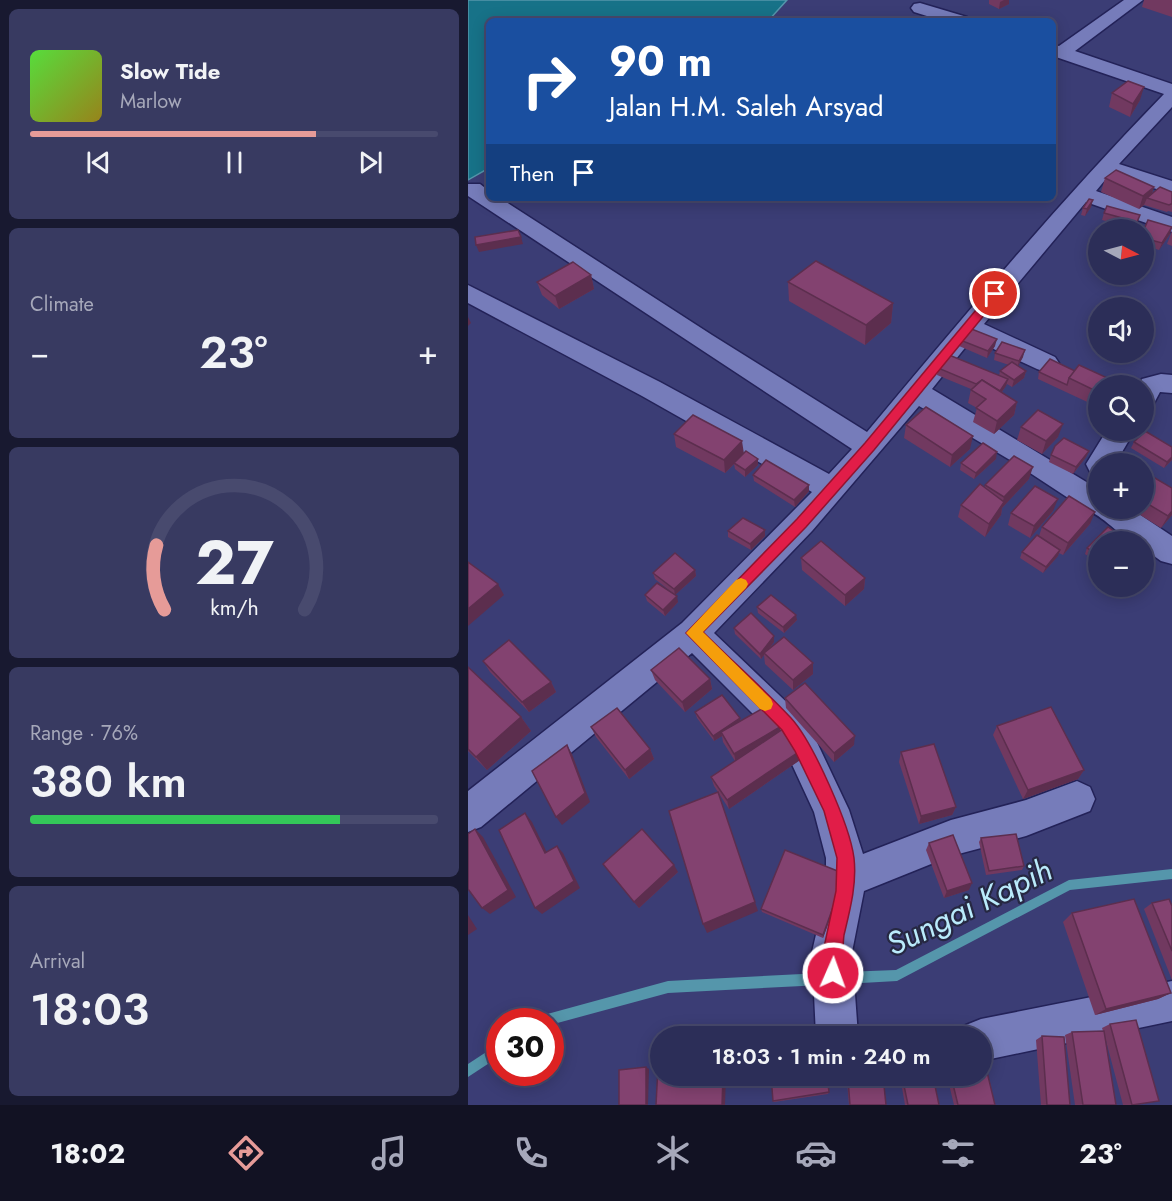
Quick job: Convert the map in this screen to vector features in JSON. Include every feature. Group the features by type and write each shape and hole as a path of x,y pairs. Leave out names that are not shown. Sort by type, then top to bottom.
{"street":[{"path":"1057,52 1135,0"},
{"path":"920,8 952,18"},
{"path":"1057,52 1172,90"},
{"path":"468,814 693,633 802,523 870,447 1082,193 1172,96"},
{"path":"1106,166 1172,188"},
{"path":"472,189 486,198"},
{"path":"1082,193 1172,225"},
{"path":"490,201 870,447"},
{"path":"468,293 651,389 831,489"},
{"path":"968,327 1046,363"},
{"path":"1154,385 1172,384"},
{"path":"915,391 1025,456 1088,497"},
{"path":"1123,519 1172,552"},
{"path":"693,633 787,725 801,746 831,810 845,858 841,916 832,952 836,1026"},
{"path":"845,880 951,838 1026,818 1077,799"},
{"path":"992,1038 1172,1001"}],"water":[{"path":"468,0 787,0 771,18 486,18 486,170 468,180"}],"building":[{"path":"1128,81 1144,87 1133,104 1112,93"},
{"path":"1116,170 1154,187 1143,196 1105,178"},
{"path":"1160,187 1172,192 1172,204 1147,198"},
{"path":"1089,199 1093,200 1087,209 1083,208"},
{"path":"1107,206 1140,215 1138,219 1126,219 1104,213"},
{"path":"1154,222 1172,227 1162,243 1154,241"},
{"path":"518,230 521,237 476,245 475,237"},
{"path":"816,261 893,303 866,325 788,282"},
{"path":"573,262 591,275 555,296 537,282"},
{"path":"969,328 997,339 988,351 960,340"},
{"path":"1002,342 1025,350 1019,361 995,353"},
{"path":"949,355 1008,379 1000,391 982,380 976,384 938,368"},
{"path":"1050,359 1075,371 1067,385 1039,372"},
{"path":"1012,362 1026,371 1014,380 1000,371"},
{"path":"1079,365 1101,375 1088,375 1088,387 1069,378"},
{"path":"982,380 1017,402 997,421 976,408 986,399 971,390"},
{"path":"926,407 973,436 952,455 906,425"},
{"path":"1038,410 1063,424 1046,441 1021,427"},
{"path":"693,415 742,441 724,460 674,434"},
{"path":"1154,436 1172,447 1172,457 1167,462 1134,442 1154,441"},
{"path":"1064,438 1089,451 1076,467 1051,455 1055,446"},
{"path":"983,443 997,452 976,473 961,463"},
{"path":"746,451 758,459 745,470 734,463"},
{"path":"1014,456 1033,467 1004,497 985,485"},
{"path":"766,460 809,485 794,500 753,475"},
{"path":"1154,477 1172,488 1172,511 1168,516 1154,508"},
{"path":"980,484 1004,502 989,524 961,505"},
{"path":"1035,486 1058,499 1034,526 1011,513"},
{"path":"1069,496 1088,508 1089,519 1068,543 1042,527"},
{"path":"743,518 765,530 750,544 728,531"},
{"path":"1037,535 1060,550 1046,567 1022,552"},
{"path":"821,541 865,578 845,595 801,558"},
{"path":"675,553 695,570 674,589 653,573"},
{"path":"468,562 498,584 468,609"},
{"path":"657,583 677,596 663,610 645,595"},
{"path":"771,595 796,615 783,627 757,607"},
{"path":"751,613 774,636 760,654 734,628"},
{"path":"784,637 813,663 793,680 764,653"},
{"path":"509,640 551,682 522,702 483,661"},
{"path":"679,648 710,679 682,702 651,670"},
{"path":"468,667 521,717 476,757 468,749"},
{"path":"805,683 855,736 834,753 785,698"},
{"path":"722,695 740,718 713,736 695,712"},
{"path":"767,706 780,727 734,754 721,732"},
{"path":"1051,707 1084,770 1028,790 997,726"},
{"path":"617,708 650,749 625,770 591,727"},
{"path":"786,727 803,749 727,800 711,777"},
{"path":"934,744 956,807 921,816 901,752"},
{"path":"567,745 585,793 556,817 532,771"},
{"path":"718,792 755,902 703,924 669,811"},
{"path":"525,813 545,853 557,846 574,881 535,908 499,830"},
{"path":"475,829 508,890 482,908 468,889 468,834"},
{"path":"642,829 674,865 634,902 603,864"},
{"path":"1016,834 1024,866 989,871 981,838"},
{"path":"953,835 972,883 947,891 929,843"},
{"path":"785,850 845,874 823,935 761,909"},
{"path":"1134,899 1171,993 1106,1009 1072,913"},
{"path":"1169,899 1172,906 1172,951 1152,903"},
{"path":"1136,1020 1159,1101 1132,1105 1110,1024"},
{"path":"1104,1031 1116,1105 1083,1105 1072,1032"},
{"path":"1042,1036 1064,1037 1070,1105 1047,1105"},
{"path":"646,1067 646,1105 619,1105 619,1070"},
{"path":"657,1086 723,1086 722,1105 656,1105"},
{"path":"772,1086 828,1086 829,1092 773,1101"},
{"path":"849,1086 884,1086 886,1105 850,1105"},
{"path":"904,1086 935,1086 939,1105 908,1105"},
{"path":"953,1086 990,1086 995,1105 958,1105"}],"waterway":[{"name":"Sungai Kapih","path":"844,978 897,975 1069,885 1172,874"},
{"name":"Sungai Kapih","path":"564,1015 668,987 822,979"},
{"name":"Sungai Kapih","path":"468,1071 486,1059"}],"slow traffic":[{"path":"741,584 693,633 765,704"}],"route":[{"path":"833,973 832,952 845,891 845,858 831,810 801,746 787,725 693,633 802,523 870,447 995,294"}]}
